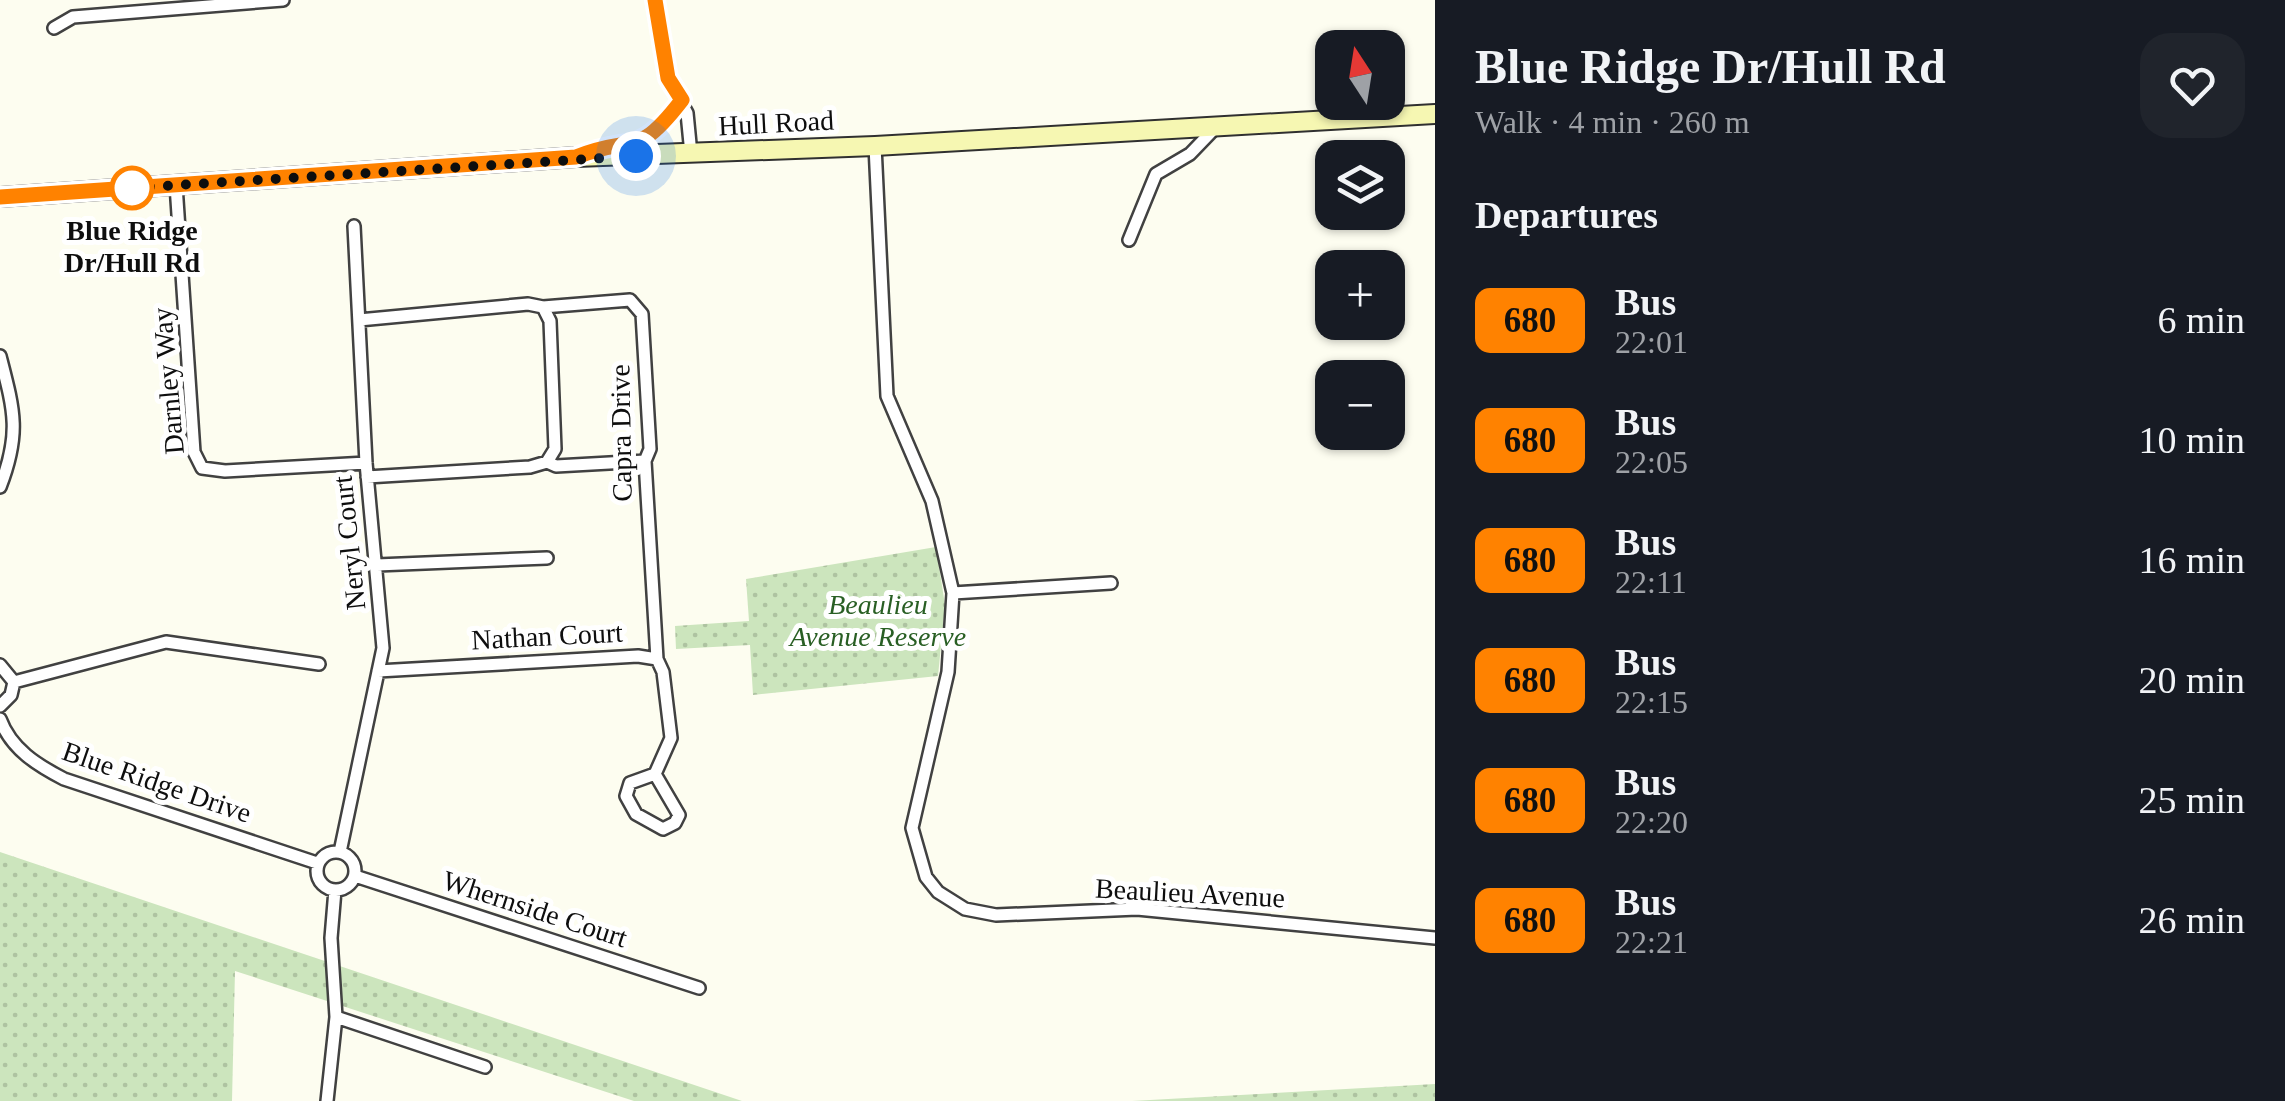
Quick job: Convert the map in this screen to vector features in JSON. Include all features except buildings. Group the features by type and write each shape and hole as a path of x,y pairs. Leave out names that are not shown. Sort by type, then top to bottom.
{"main road":[{"name":"Hull Road","path":"0,197 576,157 875,146 1435,114"}],"street":[{"path":"54,28 73,17 283,0"},
{"path":"654,0 668,78 682,100 691,154"},
{"path":"576,157 596,149 641,143 682,100"},
{"path":"1129,240 1156,174 1190,154 1216,127"},
{"name":"Beaulieu Avenue","path":"875,146 886,396 932,502 953,593 948,672 912,828 917,858 938,892 966,910 996,915 1136,909 1435,938"},
{"name":"Darnley Way","path":"176,185 194,452 202,468 224,471 366,462"},
{"name":"Neryl Court","path":"340,852 383,648 366,462 354,226"},
{"name":"Capra Drive","path":"543,308 622,300 640,307 650,450 645,461 657,659"},
{"path":"359,320 528,304 543,308 550,321 555,449 547,462"},
{"path":"0,356 14,402 15,447 0,487"},
{"path":"367,476 530,467 547,462 556,466 645,461"},
{"path":"377,565 546,558"},
{"path":"953,593 1111,583"},
{"path":"14,682 166,642 318,664"},
{"name":"Nathan Court","path":"378,671 638,656 657,659 663,672 671,738 655,774 630,783 626,796 647,824 662,829 676,823 679,814 655,774"},
{"path":"0,665 14,682"},
{"path":"0,706 11,696 14,682"},
{"name":"Blue Ridge Drive","path":"0,719 16,746 38,766 64,779 318,864"},
{"path":"331,852 340,852 352,861 354,876 350,884 335,890 319,882 318,864 331,852"},
{"name":"Whernside Court","path":"354,876 699,988"},
{"path":"328,1101 336,1017 331,938 335,890"},
{"path":"336,1017 485,1067"}],"green space":[{"name":"Beaulieu Avenue Reserve","path":"936,547 945,605 938,676 753,695 750,645 676,649 675,626 749,621 746,579"},
{"path":"0,852 742,1101 634,1101 235,971 232,1101 0,1101"},
{"path":"1435,1084 1435,1101 1132,1101"}],"bus line":[{"name":"680","path":"0,197 576,157 596,149 641,143 661,127 682,100 668,78 655,0"}],"place":[{"name":"Blue Ridge Dr/Hull Rd","path":"132,188"}],"route":[{"path":"132,188 636,156"}]}
